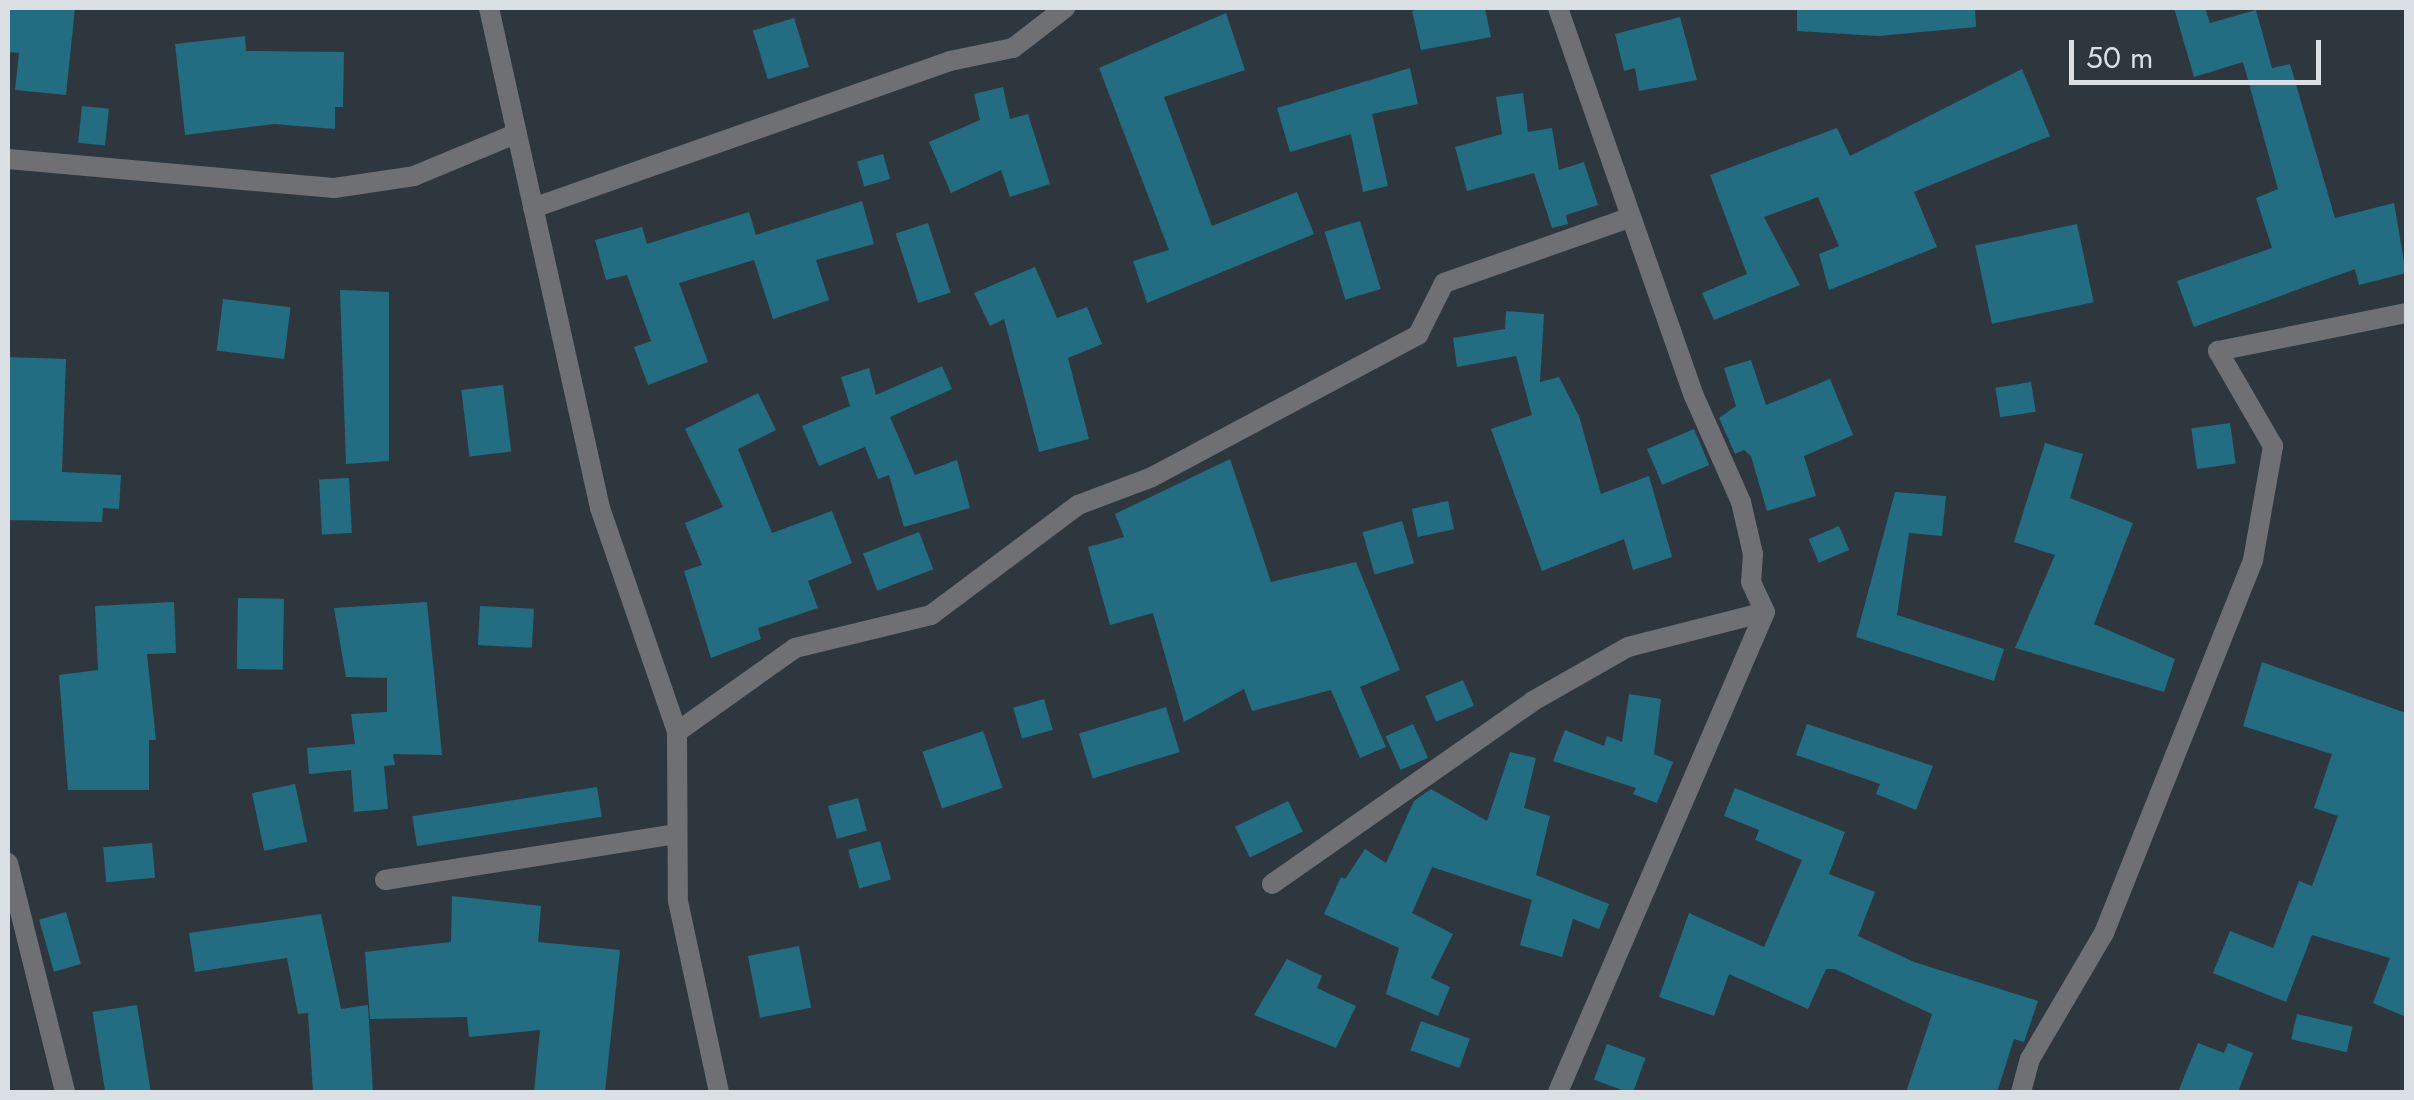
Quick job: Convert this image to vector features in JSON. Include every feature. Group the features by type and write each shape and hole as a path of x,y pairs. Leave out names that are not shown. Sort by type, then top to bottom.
{"street":[{"path":"488,8 513,135 534,208 600,508 678,732 678,901 719,1092"},
{"path":"534,208 950,60 1012,48 1065,8"},
{"path":"1558,8 1694,396 1740,502 1753,554 1751,582 1766,612 1558,1092"},
{"path":"8,159 334,188 414,176 513,135"},
{"path":"678,732 795,648 931,615 1078,505 1152,477 1418,334 1444,283 1631,216"},
{"path":"2022,1092 2030,1059 2104,933 2253,560 2272,446 2218,351 2406,313"},
{"path":"1272,884 1533,701 1628,647 1766,612"},
{"path":"385,880 675,834"},
{"path":"8,862 66,1092"}],"building":[{"path":"8,8 75,8 66,95 15,90 19,53 8,52"},
{"path":"1485,8 1491,37 1421,50 1412,11"},
{"path":"1797,8 1975,8 1976,27 1878,36 1797,31"},
{"path":"2174,8 2205,8 2210,23 2256,10 2272,68 2290,64 2335,218 2394,203 2406,273 2359,285 2355,269 2194,327 2177,281 2272,248 2256,198 2278,189 2243,62 2194,77"},
{"path":"1226,13 1245,70 1164,97 1212,226 1297,192 1314,234 1147,303 1133,261 1169,250 1099,68"},
{"path":"1680,17 1697,80 1639,91 1635,68 1624,71 1615,34"},
{"path":"794,18 809,67 768,79 753,31"},
{"path":"245,36 246,51 344,52 343,107 335,107 335,129 274,124 185,135 175,44"},
{"path":"1410,68 1418,104 1372,114 1388,186 1363,192 1351,134 1290,152 1277,108"},
{"path":"2022,69 2050,136 1914,192 1937,247 1829,290 1819,254 1839,246 1818,197 1764,217 1800,285 1714,320 1702,293 1747,274 1710,175 1837,128 1850,156"},
{"path":"1003,87 1010,119 1028,114 1050,184 1010,197 1001,170 951,193 929,142 980,120 974,94"},
{"path":"1523,93 1528,132 1552,128 1559,170 1584,162 1598,205 1566,215 1568,224 1552,228 1534,173 1467,191 1455,147 1502,134 1496,97"},
{"path":"82,106 109,109 105,146 78,143"},
{"path":"883,154 890,179 864,186 857,161"},
{"path":"862,201 874,244 816,260 829,300 773,319 754,260 679,283 708,362 648,385 634,347 651,341 627,275 606,280 595,240 642,227 647,244 749,212 756,235"},
{"path":"1360,221 1381,289 1345,300 1325,232"},
{"path":"928,223 951,292 918,303 896,234"},
{"path":"2077,224 2094,302 1992,324 1975,246"},
{"path":"1035,267 1057,318 1087,307 1102,344 1068,358 1089,439 1039,452 1004,319 990,326 974,293"},
{"path":"340,290 389,292 389,461 346,464"},
{"path":"223,299 290,307 284,359 217,351"},
{"path":"1506,311 1544,314 1540,382 1559,377 1579,416 1601,494 1649,476 1672,557 1633,570 1624,539 1542,571 1491,429 1532,415 1516,356 1457,367 1453,338 1505,329"},
{"path":"8,357 66,359 62,472 121,475 119,509 103,508 102,522 8,520"},
{"path":"1751,360 1766,405 1830,379 1853,435 1804,456 1816,496 1767,511 1751,456 1744,450 1735,454 1719,418 1736,406 1724,368"},
{"path":"942,366 952,389 890,417 915,475 957,460 970,508 904,527 889,475 878,479 865,447 819,466 802,426 850,406 841,377 869,368 876,395"},
{"path":"2031,382 2036,412 2000,417 1995,388"},
{"path":"503,385 511,452 469,457 461,390"},
{"path":"758,393 776,430 738,449 772,533 832,511 852,563 808,581 818,608 758,628 761,639 711,658 684,571 702,565 685,523 723,507 685,429"},
{"path":"2230,423 2236,464 2197,469 2191,428"},
{"path":"1694,429 1709,465 1662,485 1647,449"},
{"path":"2045,443 2083,454 2070,498 2133,523 2094,624 2175,659 2164,692 2015,648 2055,555 2014,542"},
{"path":"1230,459 1271,582 1356,562 1400,670 1360,687 1386,747 1360,758 1331,690 1252,711 1244,689 1184,722 1153,613 1110,625 1088,547 1124,537 1115,514"},
{"path":"349,478 352,533 322,534 319,480"},
{"path":"1895,492 1946,496 1942,536 1909,533 1897,615 2004,649 1994,681 1856,637"},
{"path":"1448,501 1454,529 1418,537 1412,509"},
{"path":"1402,521 1414,563 1375,575 1363,532"},
{"path":"1839,526 1849,550 1819,563 1809,539"},
{"path":"919,532 933,569 877,591 863,554"},
{"path":"238,598 284,599 283,670 237,669"},
{"path":"174,602 176,653 147,654 156,740 149,740 149,790 68,790 59,675 98,670 95,606"},
{"path":"427,602 442,755 393,754 395,765 384,766 388,809 354,812 351,770 309,774 307,748 355,744 351,714 387,712 387,678 346,677 334,608"},
{"path":"480,606 534,609 532,648 478,645"},
{"path":"2262,662 2406,713 2406,1017 2373,1003 2390,958 2312,935 2286,1002 2213,973 2230,931 2273,948 2299,881 2312,886 2338,816 2314,808 2332,754 2243,726"},
{"path":"1463,680 1474,706 1436,722 1425,696"},
{"path":"1629,694 1661,699 1654,754 1673,762 1657,803 1633,794 1636,788 1553,761 1565,730 1604,746 1607,736 1622,742"},
{"path":"1044,699 1053,730 1022,739 1013,708"},
{"path":"1166,707 1180,752 1093,779 1079,734"},
{"path":"1413,724 1428,758 1401,770 1386,736"},
{"path":"1807,724 1933,766 1916,810 1876,794 1880,784 1796,755"},
{"path":"983,731 1003,788 942,809 922,752"},
{"path":"1510,752 1536,758 1524,808 1550,816 1536,875 1609,904 1599,929 1573,919 1562,957 1520,945 1532,900 1432,867 1412,913 1453,934 1431,978 1450,987 1438,1016 1386,994 1399,948 1324,914 1341,877 1345,879 1365,849 1386,863 1414,801 1431,789 1487,821"},
{"path":"295,784 307,842 264,851 252,793"},
{"path":"597,787 602,817 417,846 412,816"},
{"path":"1735,788 1845,832 1829,874 1875,892 1858,936 1914,962 2038,1001 2024,1042 2014,1039 1997,1092 1906,1092 1932,1014 1835,969 1826,969 1808,1009 1729,974 1714,1016 1659,997 1689,913 1764,947 1802,860 1755,840 1759,830 1724,816"},
{"path":"858,798 867,831 837,839 828,806"},
{"path":"1288,801 1303,832 1250,857 1235,827"},
{"path":"880,841 891,879 859,889 848,850"},
{"path":"152,843 155,878 106,882 103,847"},
{"path":"452,896 541,906 538,942 620,950 605,1092 534,1092 540,1030 469,1037 467,1017 370,1019 365,952 451,942"},
{"path":"66,912 81,964 54,972 39,920"},
{"path":"321,914 341,1009 368,1005 373,1092 313,1092 308,1013 298,1014 287,958 195,972 189,933"},
{"path":"799,946 811,1008 760,1018 748,956"},
{"path":"1287,959 1322,976 1317,988 1356,1006 1336,1048 1254,1015"},
{"path":"137,1005 151,1092 105,1092 93,1012"},
{"path":"2297,1014 2353,1027 2347,1052 2291,1039"},
{"path":"1421,1021 1470,1039 1459,1068 1410,1050"},
{"path":"2198,1043 2224,1053 2228,1043 2253,1053 2238,1092 2178,1092"},
{"path":"1607,1044 1646,1058 1633,1092 1594,1080"}]}
